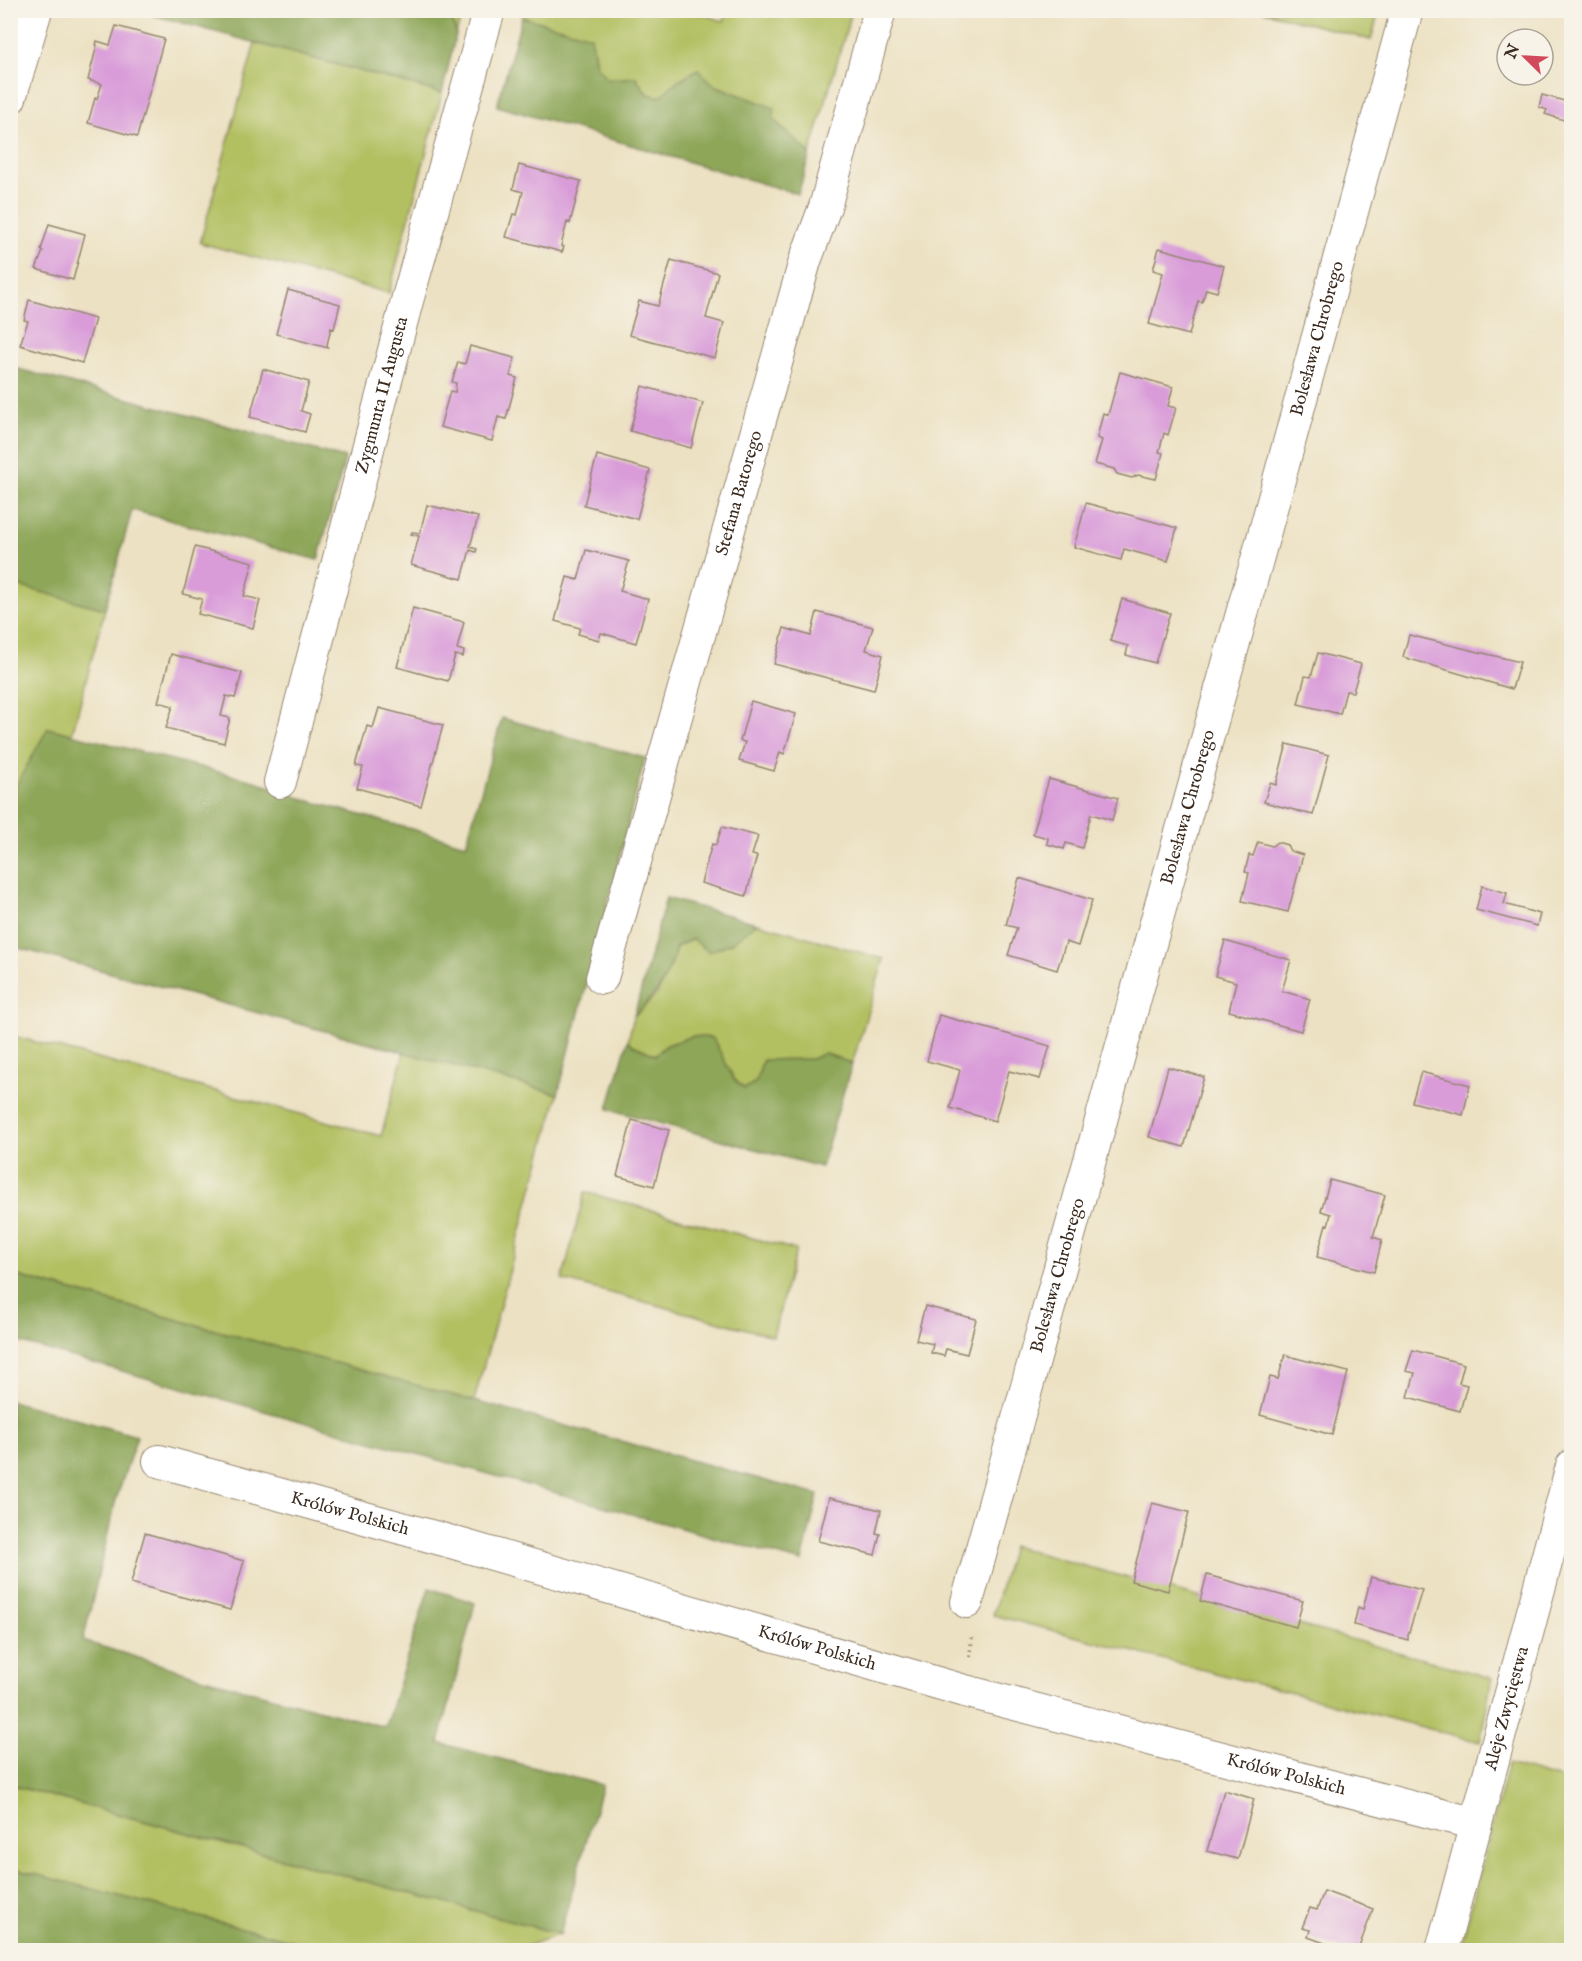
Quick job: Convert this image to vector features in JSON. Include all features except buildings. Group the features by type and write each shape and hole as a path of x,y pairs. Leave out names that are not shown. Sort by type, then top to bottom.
{"street":[{"path":"10,98 36,10"},
{"name":"Zygmunta II Augusta","path":"280,782 407,301 489,10"},
{"name":"Stefana Batorego","path":"602,978 805,261 825,207 880,10"},
{"name":"Bolesława Chrobrego","path":"967,1602 1262,543 1407,10"},
{"name":"Królów Polskich","path":"159,1461 437,1538 965,1691 1476,1824"},
{"name":"Aleje Zwycięstwa","path":"1442,1950 1572,1466"}],"path":[{"path":"965,1691 976,1606 967,1602"}],"green space":[{"path":"524,10 687,10 724,21 727,11 852,11 810,154 773,119 773,108 714,85 698,70 677,81 660,98 647,94 636,77 607,79 596,65 591,36 522,17"},
{"path":"138,11 444,11 452,19 456,34 442,93"},
{"path":"444,11 463,11 456,34 452,19"},
{"path":"1262,11 1379,11 1371,40"},
{"path":"522,17 591,36 596,65 607,79 636,77 647,94 660,97 677,81 698,69 714,85 774,108 773,119 810,154 798,194 497,106"},
{"path":"255,43 442,93 389,293 200,243"},
{"path":"11,367 345,458 318,560 132,510 105,609 11,584"},
{"path":"11,584 105,609 72,734 48,728 11,796"},
{"path":"502,718 645,758 558,1094 11,946 10,796 48,728 258,782 306,800 466,844"},
{"path":"666,898 757,923 731,943 709,952 692,939 676,947 661,985 634,1016"},
{"path":"757,923 884,959 852,1064 825,1053 812,1059 763,1060 756,1082 744,1089 734,1079 723,1060 667,1045 655,1055 633,1045 628,1040 634,1016 657,994 673,960 676,947 692,939 731,943"},
{"path":"10,1035 381,1136 404,1052 558,1094 474,1401 11,1274"},
{"path":"692,1036 713,1038 734,1079 744,1089 756,1082 763,1060 812,1059 825,1053 852,1064 821,1167 608,1109 628,1040 633,1045 655,1055 667,1045"},
{"path":"585,1192 796,1250 773,1336 562,1280"},
{"path":"10,1274 818,1495 802,1562 11,1340"},
{"path":"11,1401 137,1436 115,1503 83,1641 231,1686 385,1727 429,1588 475,1603 439,1743 602,1785 560,1934 11,1785"},
{"path":"1012,1546 1492,1678 1480,1742 993,1615"},
{"path":"1508,1764 1571,1782 1571,1950 1460,1950"},
{"path":"10,1785 560,1934 516,1950 327,1950 11,1868"},
{"path":"11,1868 327,1950 11,1950"}]}
